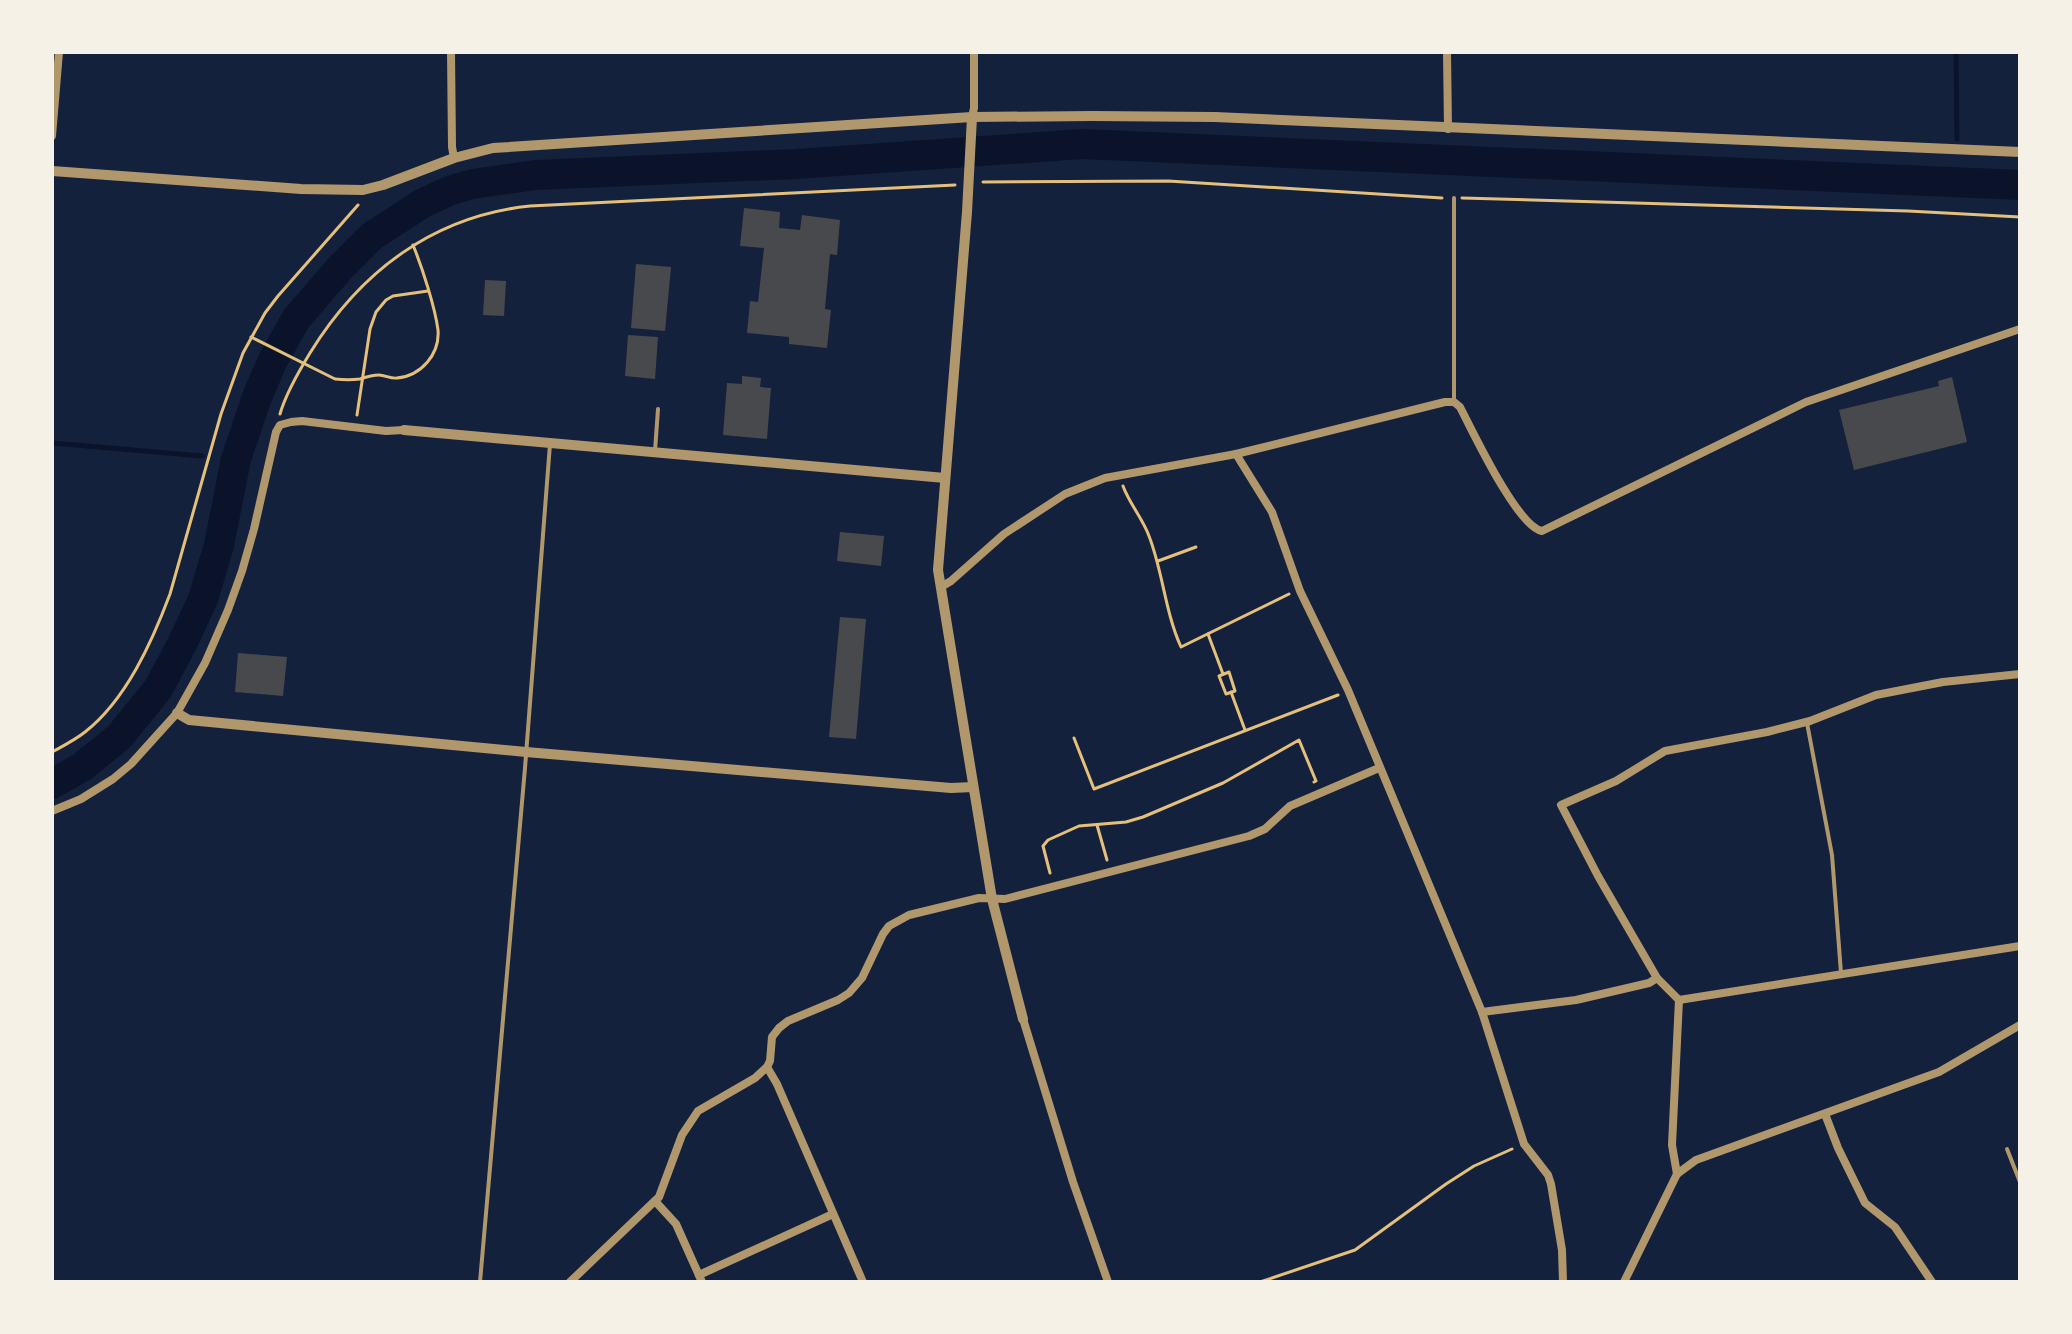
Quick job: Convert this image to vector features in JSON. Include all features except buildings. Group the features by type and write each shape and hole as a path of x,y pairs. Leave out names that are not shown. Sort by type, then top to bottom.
{"street":[{"path":"52,136 59,52"},
{"path":"451,52 454,158"},
{"path":"974,52 971,122 974,180 938,561 992,899 1023,1019 1073,1182 1108,1282"},
{"path":"1447,52 1448,129"},
{"path":"52,171 301,189 363,190 454,158 493,148 971,122 1215,117 2020,152"},
{"path":"941,587 1004,534 1065,494 1105,478 1236,454 1445,402 1454,402 1460,407 1508,496 1531,526 1542,531 1806,402 2020,329"},
{"path":"52,811 81,799 113,779 131,764 177,713 211,649 242,571 280,425 302,421 386,431 550,442 945,478"},
{"path":"1236,454 1272,512 1300,591 1348,690 1482,1012 1524,1144 1551,1184 1562,1250 1563,1282"},
{"path":"1677,1174 1672,1145 1679,1000 1657,978 1561,805 1616,781 1665,751 1807,722 1876,695 1943,682 2020,674"},
{"path":"177,713 189,720 526,752 956,789 973,787"},
{"path":"570,1282 659,1197 682,1135 698,1111 755,1078 767,1067 772,1037 779,1028 849,993 862,978 889,926 909,915 979,898 1005,899 1249,836 1265,829 1290,806 1379,768"},
{"path":"1679,1000 2020,946"},
{"path":"1482,1012 1576,1000 1649,983 1657,978"},
{"path":"1624,1282 1677,1174 1696,1160 1939,1072 2020,1025"},
{"path":"767,1067 863,1282"},
{"path":"1825,1114 1865,1203 1895,1227 1932,1282"},
{"path":"655,1201 676,1224 701,1278 833,1214"}],"lane":[{"path":"1454,198 1454,402"},
{"path":"655,451 658,409"},
{"path":"480,1282 550,442"},
{"path":"1807,722 1832,855 1841,973"},
{"path":"2007,1149 2020,1182"}],"path":[{"path":"974,180 1168,181 1454,198 2020,217"},
{"path":"281,410 301,363 369,279 413,245 453,224 488,212 957,185"},
{"path":"52,752 92,726 130,678 152,639 188,537 239,362 265,313 283,289 357,206"},
{"path":"254,338 335,379 377,375 397,378 421,369 436,348 438,332 413,245"},
{"path":"357,417 370,329 379,307 393,296 428,291"},
{"path":"1125,474 1122,487 1148,532 1158,561 1173,630 1181,647 1289,594"},
{"path":"1158,561 1196,547"},
{"path":"1208,634 1223,674"},
{"path":"1229,672 1235,691 1226,694 1219,676 1223,674 1229,672"},
{"path":"1074,738 1094,789 1348,690"},
{"path":"1231,692 1245,730"},
{"path":"1051,878 1043,846 1048,840 1079,826 1126,822 1143,817 1223,783 1299,740 1316,781 1302,787"},
{"path":"1097,825 1108,863"},
{"path":"1260,1282 1355,1250 1474,1166 1524,1144"}],"waterway":[{"path":"1956,52 1957,139"},
{"path":"52,784 82,767 119,737 158,689 182,644 203,599 219,545 236,459 257,397 296,319 372,236 423,203 449,191 472,184 536,175 796,164 1082,144 2020,185"},
{"path":"52,443 202,456"},
{"path":"223,459 236,459"}]}
